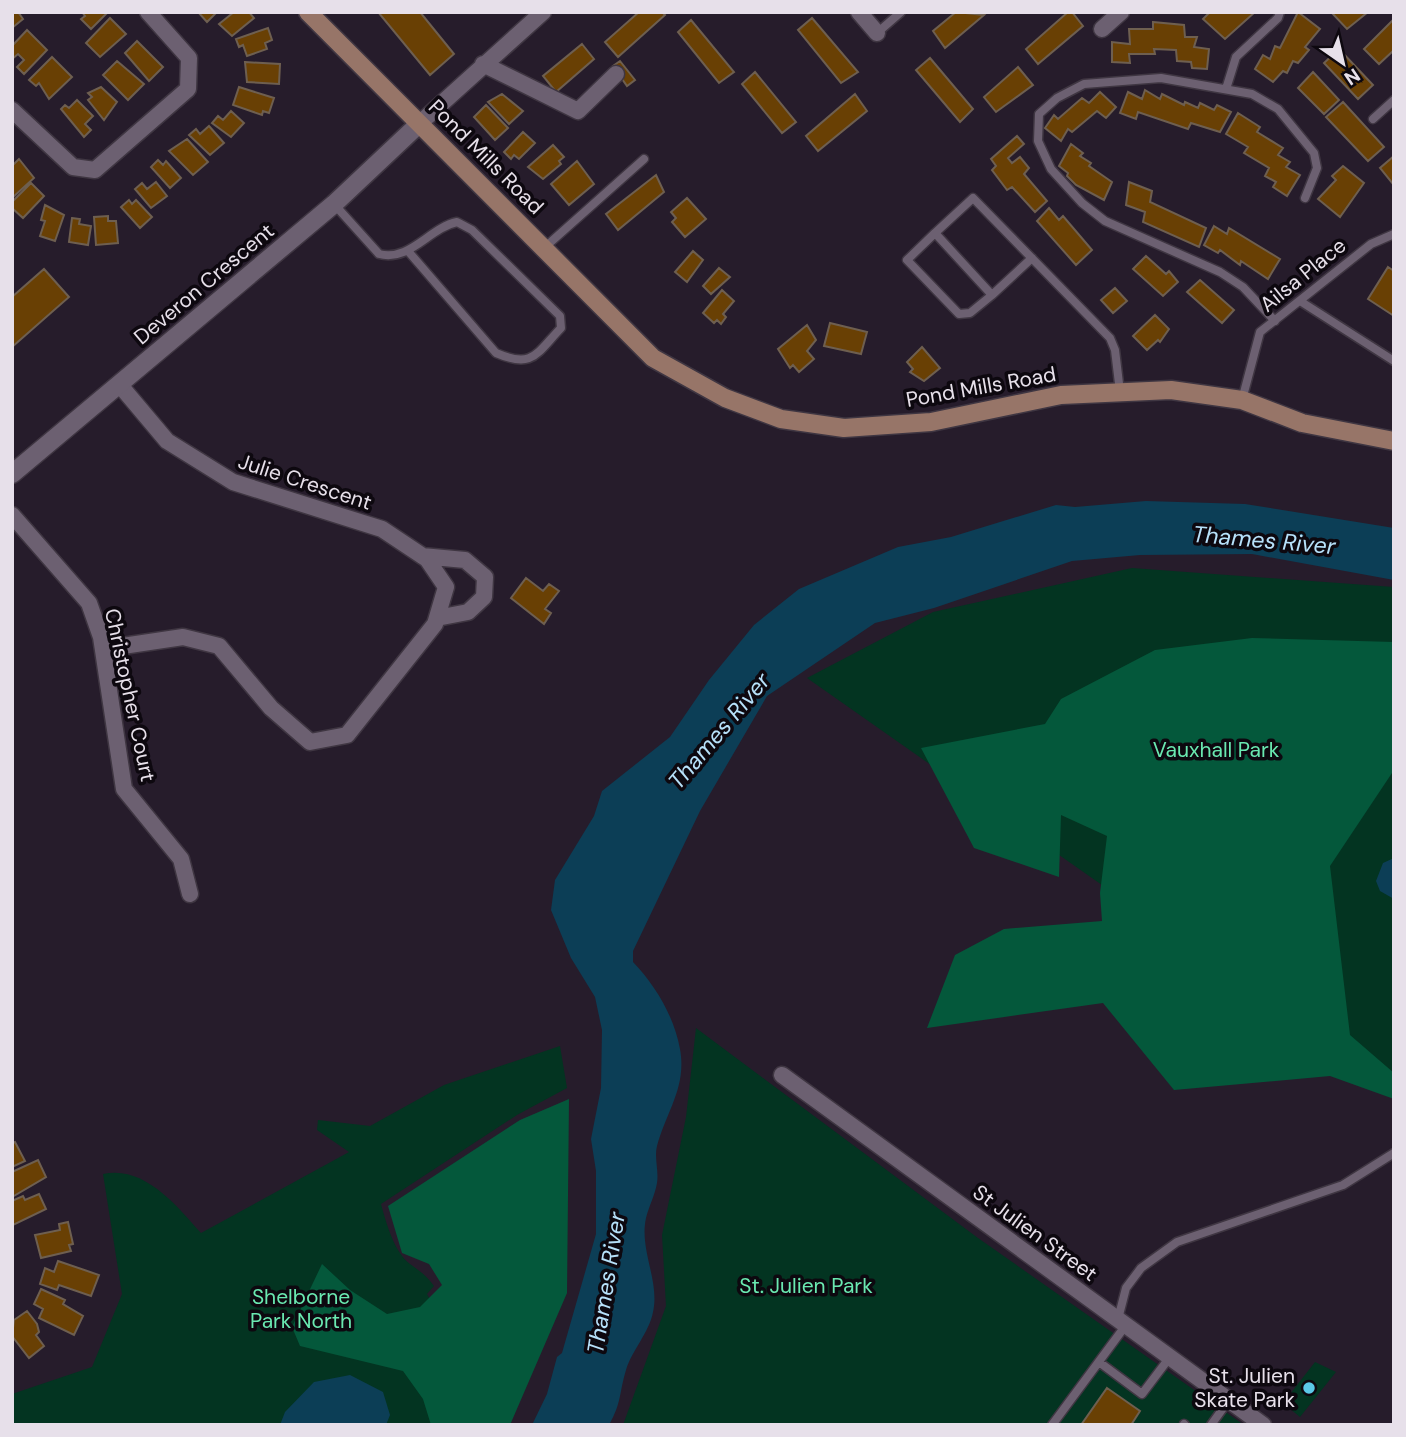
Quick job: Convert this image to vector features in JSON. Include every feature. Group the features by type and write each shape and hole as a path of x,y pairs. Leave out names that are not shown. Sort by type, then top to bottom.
{"main road":[{"name":"Pond Mills Road","path":"308,12 653,358 725,398 781,419 844,428 931,422 1061,395 1171,390 1242,400 1302,423 1394,441"}],"street":[{"path":"12,110 73,167 95,170 188,89 189,58 148,12"},
{"path":"420,123 543,12"},
{"path":"859,12 877,33"},
{"path":"1102,29 1121,12"},
{"path":"483,64 578,111 616,74"},
{"name":"Deveron Crescent","path":"12,474 334,204 420,123"},
{"name":"Julie Crescent","path":"101,637 116,647 183,637 219,646 271,708 310,742 347,735 437,618 446,587 422,555 382,529 233,482 167,440 119,384"},
{"name":"Christopher Court","path":"12,515 89,603 101,637 124,789 181,859 190,894"},
{"name":"Julie Crescent","path":"422,555 465,560 485,577 484,597 468,612 437,618"},
{"name":"St Julien Street","path":"782,1075 1263,1425"}],"lane":[{"path":"877,33 901,12"},
{"path":"1226,89 1236,57 1278,18 1280,12"},
{"path":"1275,321 1243,287 1220,272 1105,221 1082,203 1051,169 1038,141 1040,114 1057,98 1084,84 1161,78 1252,94 1278,109 1301,133 1314,153 1317,167 1305,198"},
{"path":"1373,119 1394,100"},
{"path":"544,248 644,159"},
{"path":"1032,258 970,313 959,314 907,260 974,198 1110,338 1115,350 1119,392"},
{"path":"334,204 379,254 390,257 408,251 432,232 457,222 472,230 560,316 561,328 527,359 517,362 496,353 408,251"},
{"path":"935,233 992,295"},
{"name":"Ailsa Place","path":"1242,400 1260,332 1371,243 1394,234"},
{"path":"1300,301 1394,361"},
{"path":"1052,1425 1099,1362 1122,1322 1126,1288 1141,1268 1177,1242 1343,1185 1394,1153"},
{"path":"1099,1362 1142,1394 1170,1357"},
{"path":"1211,1425 1229,1400"}],"green space":[{"name":"Vauxhall Park","path":"1132,568 1394,587 1394,1090 807,678 933,612"},
{"name":"Vauxhall Park","path":"1252,638 1394,642 1394,770 1330,866 1350,1035 1394,1073 1394,1099 1330,1076 1174,1090 1103,1003 927,1028 955,955 1004,929 1102,921 1100,893 1107,836 1061,815 1059,877 974,848 921,748 1045,724 1061,699 1155,650"},
{"name":"St. Julien Park","path":"696,1028 978,1238 1244,1425 623,1425 666,1306 662,1235 686,1117"},
{"name":"Shelborne Park North","path":"560,1046 567,1088 517,1115 381,1204 399,1252 434,1286 427,1294 506,1425 12,1425 12,1394 92,1367 122,1294 103,1174 132,1175 145,1181 170,1200 201,1233 349,1152 317,1130 318,1120 370,1126 444,1085"},
{"path":"569,1099 567,1293 510,1425 431,1425 423,1399 403,1371 300,1346 292,1327 322,1264 350,1290 387,1314 420,1307 442,1285 429,1264 402,1253 388,1206 520,1120"},
{"name":"St. Julien Skate Park","path":"1315,1362 1336,1372 1300,1417 1283,1403"}],"water":[{"name":"Thames River","path":"1146,501 1245,504 1394,528 1394,580 1252,554 1140,555 1072,561 934,608 875,623 767,696 700,811 633,951 633,962 656,991 668,1013 677,1037 681,1063 678,1087 657,1146 657,1183 646,1218 645,1242 654,1289 651,1320 629,1363 618,1404 609,1425 532,1425 547,1394 557,1357 562,1353 596,1234 596,1171 591,1139 601,1088 602,1030 595,997 571,958 551,910 555,880 594,816 602,791 670,737 709,680 754,625 799,589 898,547 951,537 1056,505 1075,507"},
{"path":"1394,858 1394,899 1380,891 1376,881 1383,863"},
{"path":"350,1375 383,1392 390,1415 386,1425 280,1425 285,1412 314,1382"}],"building":[{"path":"12,12 18,12 23,19 12,28"},
{"path":"82,12 106,14 91,29 81,19 85,16"},
{"path":"198,12 217,12 207,22"},
{"path":"234,12 249,12 254,18 232,36 219,24"},
{"path":"378,12 420,12 454,54 430,75"},
{"path":"639,12 662,12 665,15 618,57 605,42"},
{"path":"956,12 984,15 945,48 933,31"},
{"path":"1068,12 1072,12 1083,26 1038,64 1026,49"},
{"path":"1210,12 1255,12 1225,39 1203,19"},
{"path":"1298,12 1320,29 1305,47 1309,50 1298,63 1293,61 1287,73 1283,71 1273,82 1255,69 1263,55 1270,59 1275,46 1280,48"},
{"path":"1331,12 1368,12 1347,29"},
{"path":"110,18 126,34 100,57 86,43"},
{"path":"812,18 858,72 841,83 798,30"},
{"path":"1394,19 1394,50 1379,64 1364,49"},
{"path":"691,20 734,72 719,83 678,32"},
{"path":"1153,22 1184,25 1185,37 1197,37 1194,47 1209,49 1207,69 1192,68 1191,62 1177,61 1176,50 1154,49 1155,54 1129,54 1130,63 1112,62 1112,42 1130,44 1129,29 1153,29"},
{"path":"268,28 272,40 265,43 267,49 247,56 243,45 239,47 236,39"},
{"path":"27,30 47,50 24,74 17,67 24,60 18,54 12,59 12,46"},
{"path":"137,41 163,67 149,81 125,53"},
{"path":"582,44 594,59 556,92 543,76"},
{"path":"1339,49 1373,85 1358,99 1324,63"},
{"path":"52,57 72,77 49,99 39,83 36,86 29,80"},
{"path":"930,58 973,109 960,122 916,70"},
{"path":"117,61 144,84 128,100 103,75"},
{"path":"620,61 635,80 627,86 613,66"},
{"path":"245,62 280,64 279,84 247,82"},
{"path":"1018,67 1033,85 996,112 984,97"},
{"path":"755,72 796,122 782,133 742,84"},
{"path":"1313,72 1339,100 1324,114 1298,88"},
{"path":"101,87 117,102 104,120 88,100 92,97 88,93"},
{"path":"239,87 274,98 269,113 263,111 262,115 233,105"},
{"path":"1145,90 1160,99 1162,94 1184,105 1185,102 1198,108 1200,103 1214,110 1217,105 1231,112 1220,132 1191,123 1188,129 1138,112 1136,119 1120,113 1128,92 1142,99"},
{"path":"1100,92 1116,107 1106,118 1097,111 1072,132 1068,129 1061,141 1045,128 1054,115 1058,119 1082,98 1089,103"},
{"path":"502,94 523,111 509,124 488,102"},
{"path":"855,94 867,111 818,151 806,136"},
{"path":"77,100 93,116 85,124 91,130 84,137 61,109 65,105 69,108"},
{"path":"1343,102 1384,147 1368,161 1326,117"},
{"path":"486,105 508,128 495,140 474,117"},
{"path":"231,111 244,123 231,137 212,123 218,116 223,120"},
{"path":"1238,113 1260,127 1257,132 1283,148 1278,155 1290,162 1286,167 1300,175 1287,196 1273,187 1276,182 1265,176 1269,168 1244,153 1248,147 1226,134"},
{"path":"209,126 224,143 210,155 189,135 196,129 200,134"},
{"path":"523,132 535,143 519,159 514,155 511,159 504,152"},
{"path":"1017,136 1024,144 1008,158 1012,163 1020,157 1029,168 1024,174 1047,201 1035,212 1012,187 1007,190 992,170 996,166 991,159"},
{"path":"187,139 208,162 193,175 169,151"},
{"path":"1071,144 1083,153 1080,156 1091,163 1089,166 1112,182 1104,200 1076,185 1059,166"},
{"path":"553,145 564,157 559,161 561,164 543,179 528,167"},
{"path":"1394,156 1394,184 1393,184 1380,168"},
{"path":"19,159 34,178 12,198 12,166"},
{"path":"158,160 163,165 166,161 181,178 170,188 151,167"},
{"path":"577,161 594,184 569,205 551,184"},
{"path":"1343,166 1364,183 1340,217 1318,199 1336,180 1332,176"},
{"path":"656,175 664,192 618,230 606,214"},
{"path":"156,182 167,196 151,208 135,189 142,183 147,189"},
{"path":"1129,182 1152,191 1150,202 1206,228 1199,247 1143,222 1145,212 1126,205"},
{"path":"31,183 44,196 23,218 12,208 12,202"},
{"path":"687,198 706,219 685,237 672,222 676,218 671,212"},
{"path":"129,200 132,204 136,200 152,217 140,228 121,207"},
{"path":"45,205 64,215 55,241 40,236 45,221 41,220"},
{"path":"1049,208 1059,220 1063,216 1092,250 1076,265 1037,221"},
{"path":"108,216 108,221 116,221 118,243 96,245 94,217"},
{"path":"72,218 80,219 79,224 91,226 88,245 69,242"},
{"path":"1214,226 1227,234 1229,228 1280,259 1268,279 1241,261 1240,265 1220,250 1218,253 1204,245"},
{"path":"693,251 703,260 687,282 675,272"},
{"path":"1146,256 1166,274 1169,271 1178,282 1163,296 1133,269"},
{"path":"1388,267 1394,271 1394,316 1368,299"},
{"path":"719,268 730,277 711,294 703,286"},
{"path":"44,269 69,297 12,347 12,297"},
{"path":"1200,280 1234,310 1222,323 1187,292"},
{"path":"1115,288 1127,301 1113,313 1101,300"},
{"path":"722,290 734,301 723,314 726,317 721,324 717,320 714,323 703,313"},
{"path":"1155,315 1169,329 1160,342 1158,340 1147,350 1133,336"},
{"path":"830,323 867,332 861,354 824,346"},
{"path":"807,325 816,340 807,351 814,359 799,372 793,365 790,368 778,349"},
{"path":"922,347 940,368 924,381 910,372 913,369 907,362"},
{"path":"526,578 543,591 549,584 559,591 545,609 551,613 544,624 511,598"},
{"path":"15,1142 25,1161 12,1167 12,1143"},
{"path":"38,1160 46,1177 12,1197 12,1172"},
{"path":"39,1194 46,1209 13,1225 12,1201 23,1196 25,1200"},
{"path":"68,1222 73,1244 69,1245 71,1251 41,1258 35,1235 60,1230 59,1224"},
{"path":"58,1261 99,1275 91,1296 59,1285 57,1290 40,1284 45,1268 54,1272"},
{"path":"41,1289 65,1300 63,1304 83,1316 74,1335 39,1318 43,1309 34,1304"},
{"path":"27,1311 37,1324 39,1332 36,1335 44,1346 29,1358 12,1336 14,1320"},
{"path":"1107,1388 1140,1411 1131,1425 1081,1425"}],"place":[{"name":"St. Julien Skate Park","path":"1309,1388"}]}
